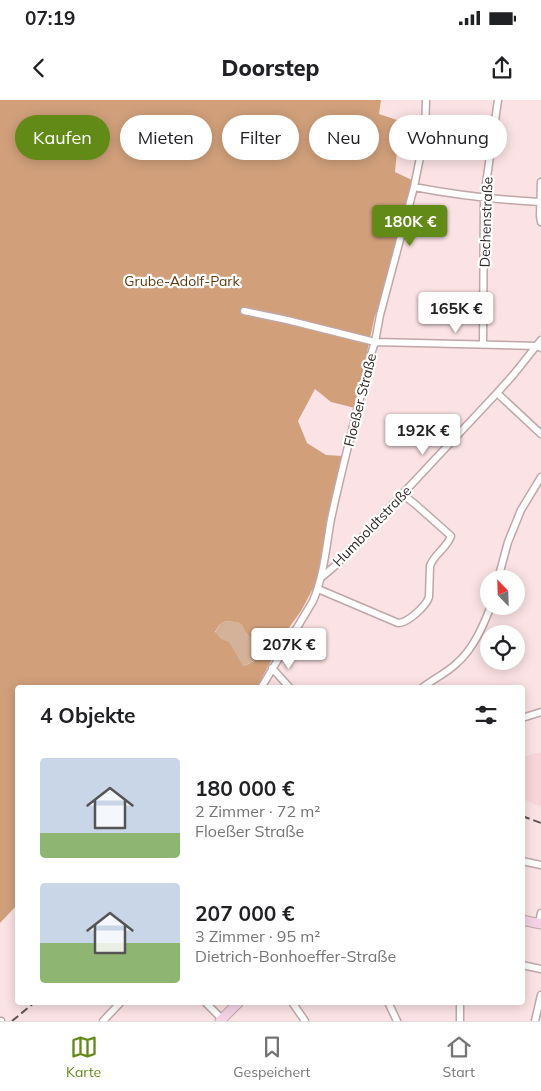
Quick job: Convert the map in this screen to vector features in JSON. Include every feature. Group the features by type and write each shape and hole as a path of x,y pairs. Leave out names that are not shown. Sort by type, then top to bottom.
{"main road":[{"path":"525,920 540,923"},
{"path":"221,1020 236,1005"}],"street":[{"name":"Floeßer Straße","path":"263,685 313,601 322,577 331,520 383,305 414,187 425,133 426,100"},
{"name":"Dechenstraße","path":"483,345 484,198 498,100"},
{"path":"541,182 541,222"},
{"path":"414,187 484,198 541,202"},
{"path":"244,311 375,342 483,345 540,344"},
{"name":"Humboldtstraße","path":"322,577 337,564 497,393 540,344"},
{"path":"497,393 541,434"},
{"path":"500,570 508,542 521,510 541,477"},
{"path":"318,589 398,623 407,621 428,601 430,566 451,536 402,494"},
{"path":"426,685 458,663 470,649 488,615"},
{"path":"272,668 287,685"},
{"path":"525,717 541,712"},
{"path":"525,862 541,865"},
{"path":"540,923 541,913"},
{"path":"525,966 541,969"},
{"path":"535,1021 541,995"},
{"path":"103,1021 118,1005"},
{"path":"208,1005 221,1020"},
{"path":"294,1005 305,1021"},
{"path":"389,1005 397,1021"},
{"path":"460,1005 460,1021"}],"shaded area":[{"path":"226,621 242,625 253,641 257,655 251,663 243,666 215,633 219,625"},
{"path":"541,752 541,807 525,800 525,756"}],"green space":[{"name":"Grube-Adolf-Park","path":"0,100 381,100 379,114 389,117 389,160 396,160 395,172 414,181 382,310 375,315 355,408 331,402 315,389 298,421 307,443 326,455 343,456 317,581 301,611 288,629 258,685 15,685 15,907 0,923","holes":["226,621 240,624 254,642 257,651 256,658 251,663 243,666 229,642 221,639 215,632 219,625"]}],"railway":[{"path":"525,817 541,823"},
{"path":"12,1021 31,1005"}]}
